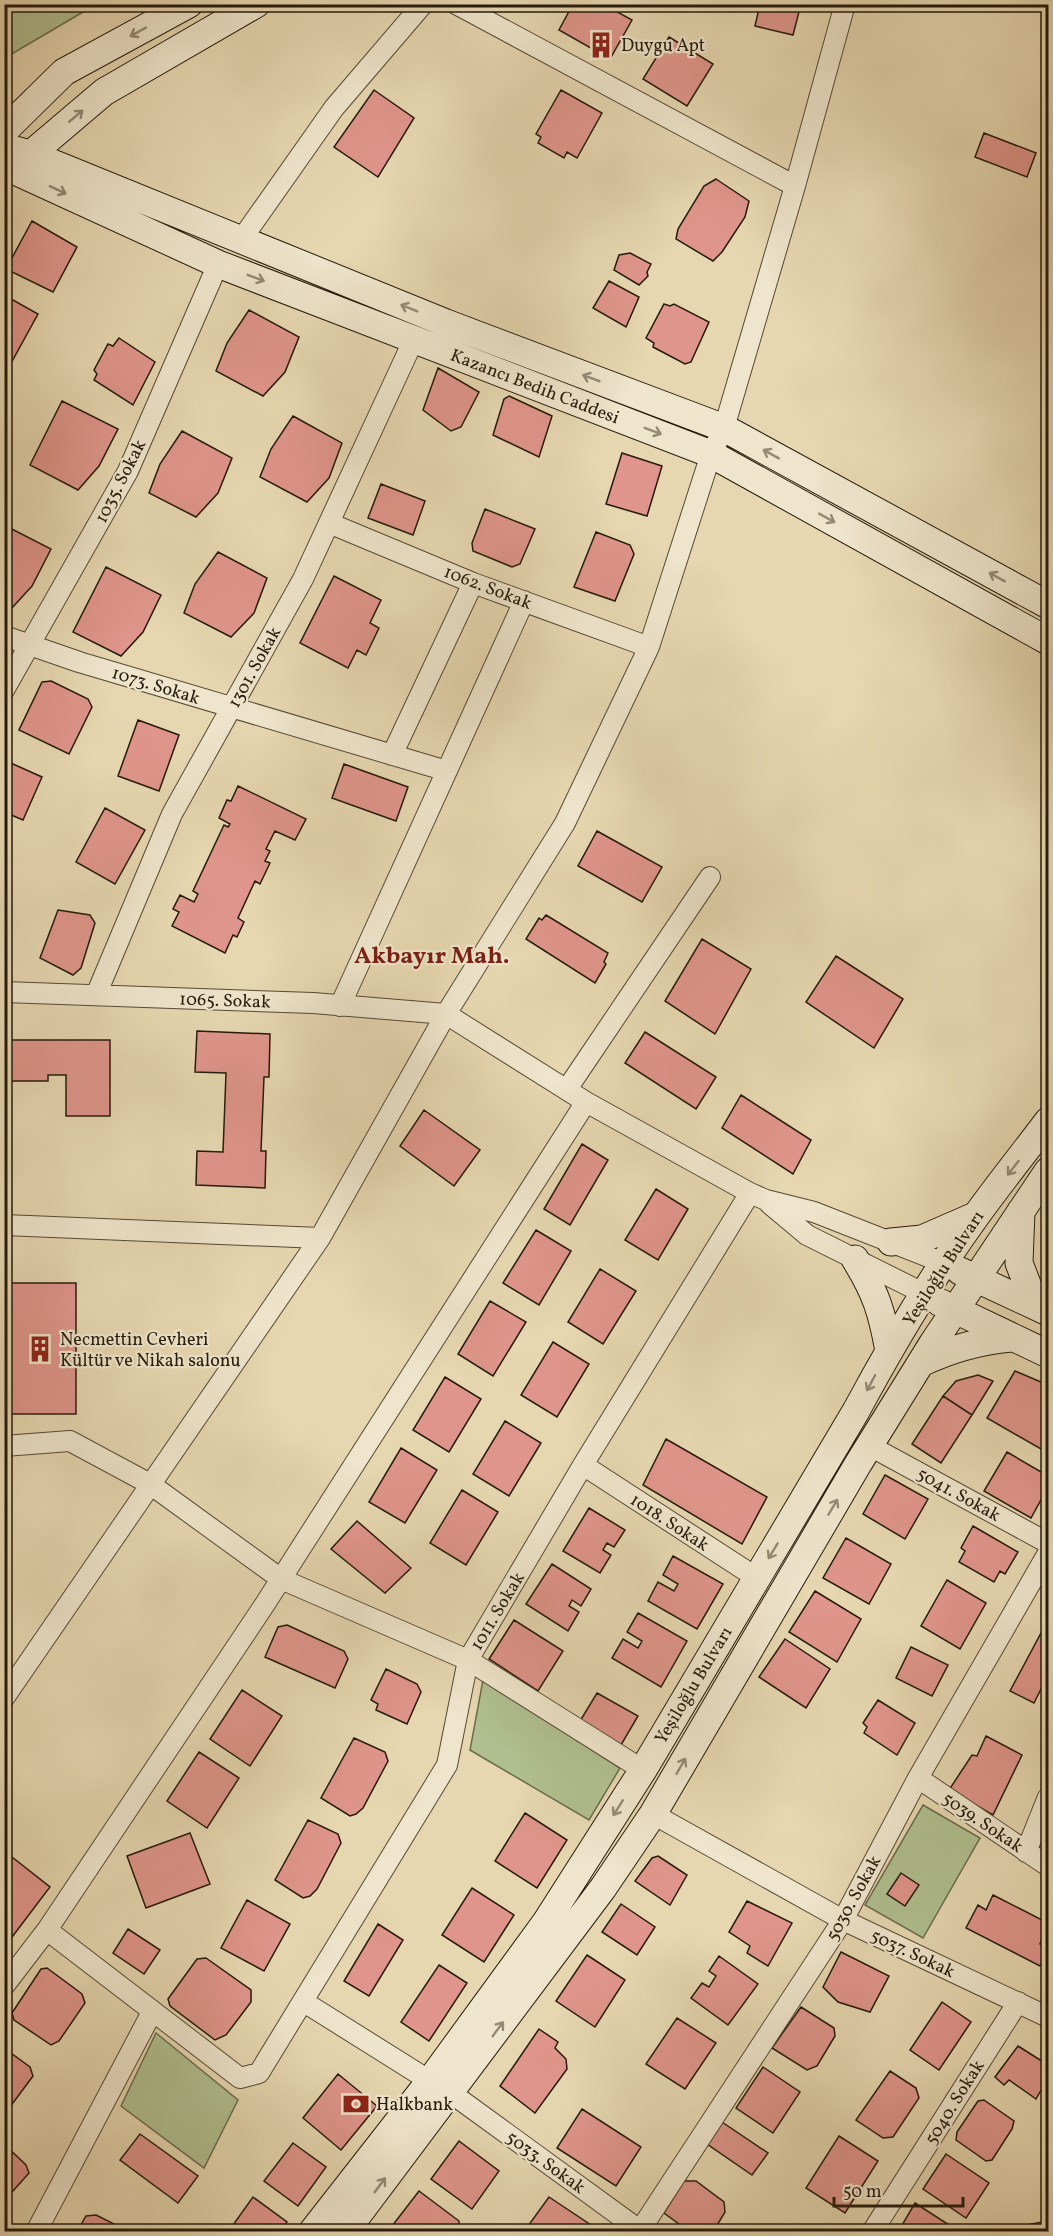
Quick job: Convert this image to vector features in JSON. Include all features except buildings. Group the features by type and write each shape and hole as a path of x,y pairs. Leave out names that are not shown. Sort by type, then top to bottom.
{"main road":[{"path":"4,131 64,72 189,4"},
{"path":"11,165 104,92 256,4"},
{"name":"Kazancı Bedih Caddesi","path":"11,165 241,240 446,323 724,428 1048,605"},
{"name":"Kazancı Bedih Caddesi","path":"11,165 218,264 711,454 1048,641"},
{"name":"Yeşiloğlu Bulvarı","path":"345,2232 441,2087 643,1770 856,1411 889,1351 944,1263 976,1215 1048,1121"},
{"name":"Yeşiloğlu Bulvarı","path":"312,2232 441,2087 603,1888 653,1814 921,1363 1048,1171"},
{"path":"1021,1211 1019,1263 1029,1289 1048,1312"},
{"path":"891,1242 922,1239 976,1215"},
{"path":"855,1259 873,1287 883,1318 889,1351"},
{"path":"944,1263 1048,1312"},
{"path":"925,1294 1011,1338 1048,1353"},
{"path":"921,1363 966,1345 1011,1338"}],"street":[{"path":"241,240 334,108 423,4"},
{"path":"456,4 795,186"},
{"path":"4,1698 320,1238 446,1014 565,824 649,647 711,454 724,428 795,186 845,4"},
{"name":"1035. Sokak","path":"4,690 128,471 218,264"},
{"name":"1301. Sokak","path":"96,996 172,814 303,579 414,339"},
{"name":"1062. Sokak","path":"329,523 473,583 649,647"},
{"path":"392,755 473,583"},
{"path":"340,1005 524,601"},
{"name":"1073. Sokak","path":"4,636 79,662 447,771"},
{"path":"567,1089 710,877"},
{"name":"1065. Sokak","path":"4,992 340,1005 446,1014"},
{"path":"446,1014 586,1102 758,1197 807,1235 925,1294"},
{"path":"4,1986 47,1930 281,1579 586,1102"},
{"path":"758,1197 814,1212 944,1263"},
{"name":"1011. Sokak","path":"152,2012 240,2078 259,2073 447,1765 468,1660 583,1465 758,1197"},
{"path":"4,1225 320,1238"},
{"path":"4,1446 70,1441 150,1484 281,1579 468,1660 643,1770"},
{"name":"5041. Sokak","path":"870,1446 1048,1543"},
{"name":"1018. Sokak","path":"583,1465 757,1578"},
{"name":"5030. Sokak","path":"640,2231 843,1920 918,1778 1048,1553"},
{"name":"5039. Sokak","path":"918,1778 1048,1866"},
{"path":"1026,1852 1048,1797"},
{"name":"5037. Sokak","path":"653,1814 843,1920 1048,2017"},
{"path":"36,2232 152,2012 47,1930"},
{"name":"5033. Sokak","path":"304,2002 441,2087 640,2231"},
{"name":"5040. Sokak","path":"872,2232 1018,2002"}],"green space":[{"path":"5,4 95,4 95,5 5,58"},
{"path":"483,1680 620,1768 589,1820 470,1750"},
{"path":"923,1805 980,1838 923,1938 865,1905"},
{"path":"156,2033 238,2100 204,2168 121,2106"}],"place":[{"name":"Duygu Apt","path":"601,45"},
{"name":"Necmettin Cevheri Kültür ve Nikah salonu","path":"40,1349"},
{"name":"Halkbank","path":"356,2104"}],"district":[{"name":"Akbayır Mah.","path":"432,955"}]}
